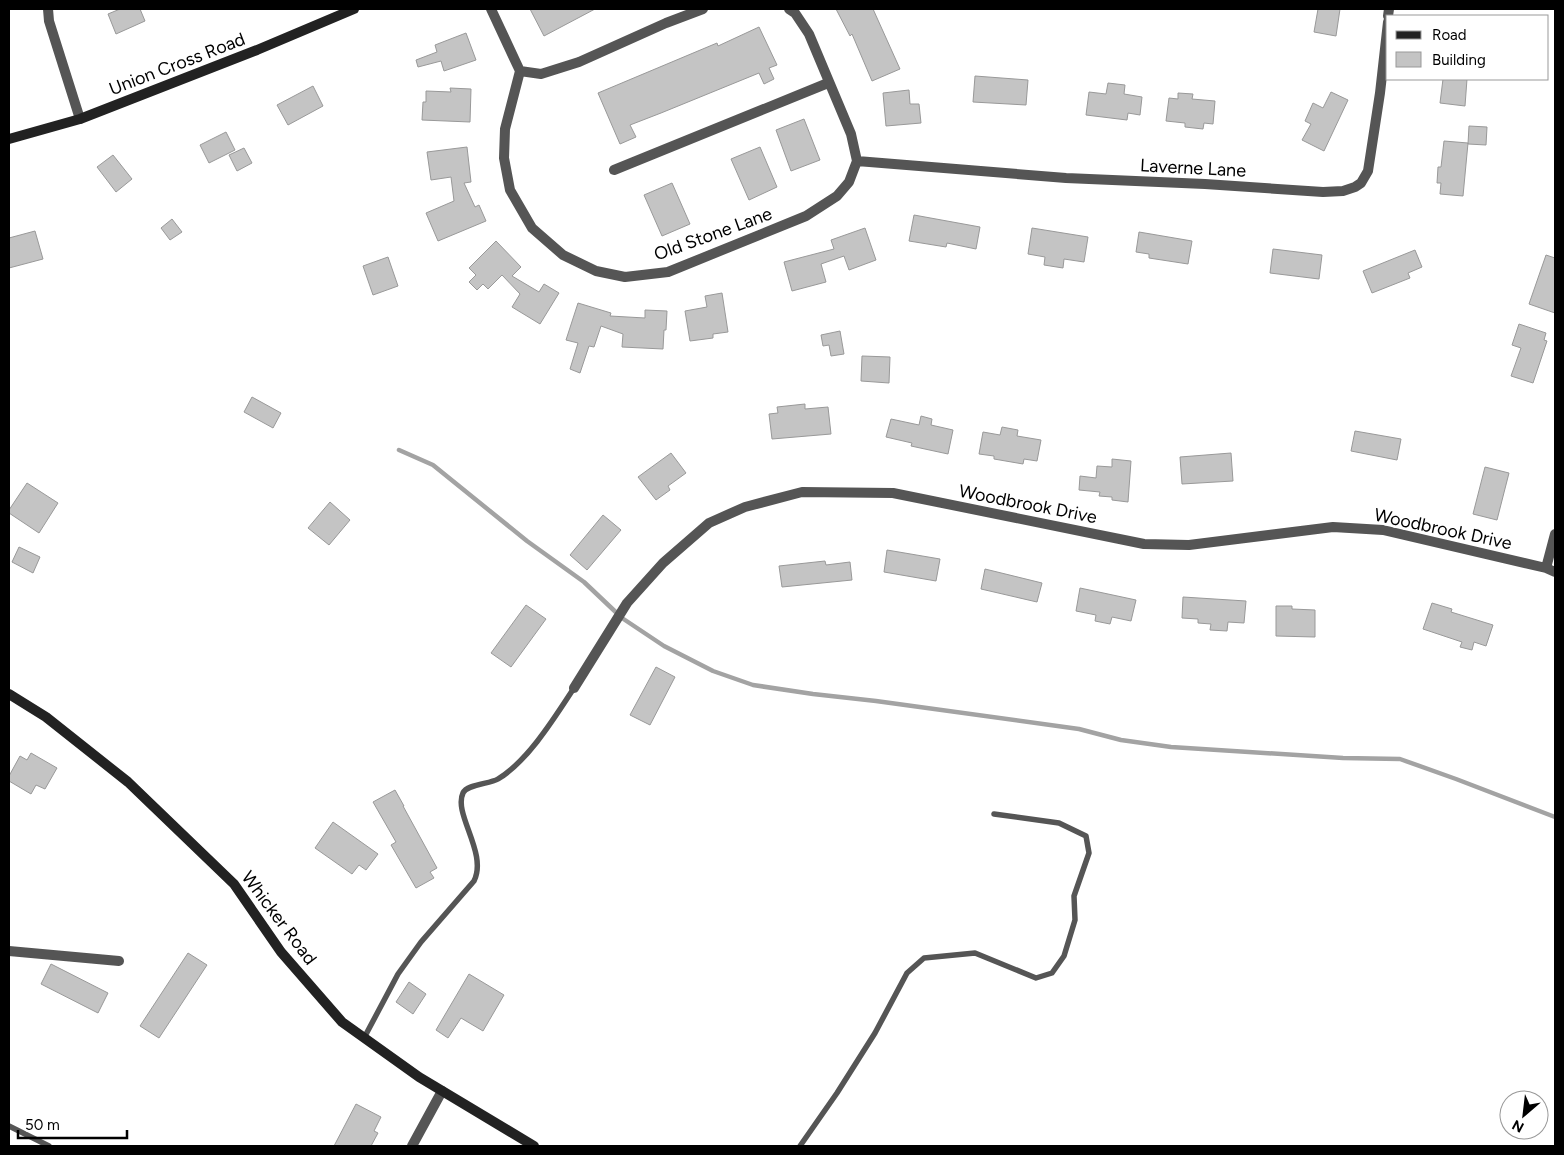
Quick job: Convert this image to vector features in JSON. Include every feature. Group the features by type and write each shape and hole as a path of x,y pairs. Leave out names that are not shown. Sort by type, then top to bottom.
{"street":[{"path":"48,9 49,21 80,119"},
{"name":"Union Cross Road","path":"9,139 80,119 258,50 354,9"},
{"path":"491,9 520,71 541,74 579,62 666,23 703,9"},
{"path":"789,9 796,13 808,34 851,134 857,161"},
{"name":"Laverne Lane","path":"857,161 1066,178 1205,184 1323,192 1343,191 1360,183 1368,171 1386,40"},
{"name":"Old Stone Lane","path":"520,71 505,129 504,158 510,190 532,228 563,255 596,271 625,277 668,272 740,244 806,216 836,196 849,182 857,161"},
{"path":"614,170 828,83"},
{"name":"Woodbrook Drive","path":"574,688 627,602 663,563 709,523 745,507 802,492 892,493 1144,544 1189,545 1334,527 1383,530 1551,570"},
{"path":"1551,570 1555,534"},
{"name":"Whicker Road","path":"9,694 46,717 128,782 234,884 281,952 342,1022 419,1077 534,1146"},
{"path":"9,951 119,961"},
{"path":"412,1146 442,1091"}],"lane":[{"path":"364,1038 398,974 420,942 474,881 478,873 478,860 462,804 462,794 466,789 498,779 522,759 574,688"},
{"path":"800,1146 837,1093 875,1033 907,973 924,958 975,954 1036,978 1052,973 1064,956 1075,920 1074,896 1088,853 1086,836 1059,823 994,814"},
{"path":"9,1126 49,1146"}],"building":[{"path":"120,9 140,9 145,21 116,34 108,14"},
{"path":"530,9 595,9 544,36"},
{"path":"836,9 873,9 900,69 872,81 852,34 850,36"},
{"path":"1318,9 1340,9 1336,36 1314,32"},
{"path":"759,27 777,65 769,68 774,79 764,84 759,73 630,125 636,137 620,144 598,93 717,43 718,46"},
{"path":"466,33 476,60 444,71 441,61 418,67 416,60 437,52 435,45"},
{"path":"975,76 1028,80 1026,105 973,102"},
{"path":"1443,80 1467,80 1465,106 1440,103"},
{"path":"1108,83 1125,85 1124,94 1142,97 1140,115 1128,113 1127,120 1086,115 1089,92 1106,94"},
{"path":"313,86 323,106 288,125 277,105"},
{"path":"450,88 471,89 470,122 422,120 423,102 426,102 426,91 451,92"},
{"path":"909,90 910,104 919,104 921,123 886,126 883,93"},
{"path":"1331,92 1348,100 1324,151 1302,140 1311,124 1305,121 1313,103 1323,108"},
{"path":"1178,93 1193,94 1192,99 1215,101 1213,124 1204,123 1203,129 1185,127 1185,123 1166,121 1169,98 1178,99"},
{"path":"804,119 820,160 791,171 776,130"},
{"path":"1469,126 1487,127 1486,145 1468,144"},
{"path":"226,132 235,150 209,163 200,145"},
{"path":"1444,141 1468,143 1463,196 1440,194 1441,183 1437,183 1438,167 1441,167"},
{"path":"467,147 471,182 464,183 475,207 479,205 486,221 438,241 426,213 454,201 451,177 431,180 427,152"},
{"path":"760,147 777,187 749,200 731,159"},
{"path":"244,148 252,163 237,171 229,155"},
{"path":"113,155 132,179 116,192 97,167"},
{"path":"672,183 690,224 662,236 644,195"},
{"path":"914,215 980,227 976,249 947,243 946,247 909,241"},
{"path":"172,219 182,232 170,240 161,228"},
{"path":"865,228 876,260 849,270 844,256 821,264 826,282 792,291 784,262 834,249 831,240"},
{"path":"1032,228 1088,237 1084,262 1064,259 1063,268 1044,265 1045,257 1028,254"},
{"path":"35,231 43,259 9,268 9,238"},
{"path":"1139,232 1192,241 1188,264 1149,258 1149,254 1136,252"},
{"path":"496,241 521,267 512,276 539,292 544,284 559,293 540,324 512,307 520,294 502,275 488,289 483,284 477,290 469,282 476,275 469,268"},
{"path":"1273,249 1322,255 1319,279 1270,273"},
{"path":"1415,250 1422,267 1408,273 1410,278 1372,293 1363,271"},
{"path":"1546,255 1555,258 1555,313 1529,304"},
{"path":"388,257 398,286 373,295 363,266"},
{"path":"722,293 728,332 713,334 713,338 690,341 685,311 707,307 705,296"},
{"path":"578,303 611,313 610,316 645,318 645,310 667,311 663,349 622,347 623,334 601,326 594,347 589,346 580,373 570,369 578,343 566,340"},
{"path":"1519,324 1546,333 1544,340 1547,341 1533,383 1511,376 1521,348 1512,345"},
{"path":"840,331 844,354 831,356 829,345 823,346 821,335"},
{"path":"862,356 890,357 889,383 861,381"},
{"path":"252,397 281,413 273,428 244,412"},
{"path":"805,404 805,409 828,407 831,434 772,439 769,414 778,413 777,407"},
{"path":"921,416 932,419 931,425 953,430 948,454 911,446 912,443 886,437 891,419 919,425"},
{"path":"1002,427 1018,430 1017,436 1041,440 1037,461 1024,459 1023,464 994,459 994,456 979,454 983,432 1000,435"},
{"path":"1355,431 1401,439 1397,460 1351,451"},
{"path":"671,453 686,473 668,486 670,490 656,500 638,477"},
{"path":"1231,453 1233,481 1182,484 1180,457"},
{"path":"1112,459 1131,461 1128,502 1112,500 1112,497 1099,496 1100,492 1079,490 1080,476 1096,478 1097,466 1112,467"},
{"path":"1485,467 1509,473 1497,520 1473,514"},
{"path":"27,483 58,503 39,533 9,513 9,510"},
{"path":"330,502 350,520 329,545 308,528"},
{"path":"603,515 621,530 587,570 570,555"},
{"path":"19,547 40,557 33,573 12,562"},
{"path":"887,550 940,559 936,581 884,572"},
{"path":"825,561 826,565 850,562 852,580 782,587 779,566"},
{"path":"985,569 1042,583 1037,602 981,589"},
{"path":"1080,588 1136,600 1131,621 1112,617 1110,624 1095,621 1096,615 1076,611"},
{"path":"1183,597 1246,601 1244,623 1228,622 1227,631 1210,630 1211,624 1198,623 1198,619 1182,618"},
{"path":"1432,603 1452,609 1451,612 1493,625 1486,646 1474,642 1472,650 1460,647 1462,642 1423,629"},
{"path":"526,605 546,619 511,667 491,653"},
{"path":"1276,606 1292,606 1292,609 1315,610 1315,637 1276,636"},
{"path":"656,667 675,677 650,725 630,715"},
{"path":"31,753 57,768 45,789 36,785 31,794 9,781 9,776 20,756 27,760"},
{"path":"395,790 437,868 430,872 434,878 416,888 391,845 396,842 373,802"},
{"path":"333,822 378,854 366,870 359,865 352,874 315,848"},
{"path":"188,953 207,965 159,1038 140,1026"},
{"path":"51,964 108,993 98,1013 41,984"},
{"path":"469,974 504,995 483,1031 461,1018 448,1038 436,1030"},
{"path":"409,982 426,994 413,1014 396,1002"},
{"path":"356,1104 381,1117 374,1131 378,1133 371,1146 334,1146"}],"waterway":[{"path":"399,450 433,465 527,541 584,582 622,618 664,646 713,671 753,685 1079,729 1121,740 1171,747 1343,758 1400,759 1555,817"}]}
